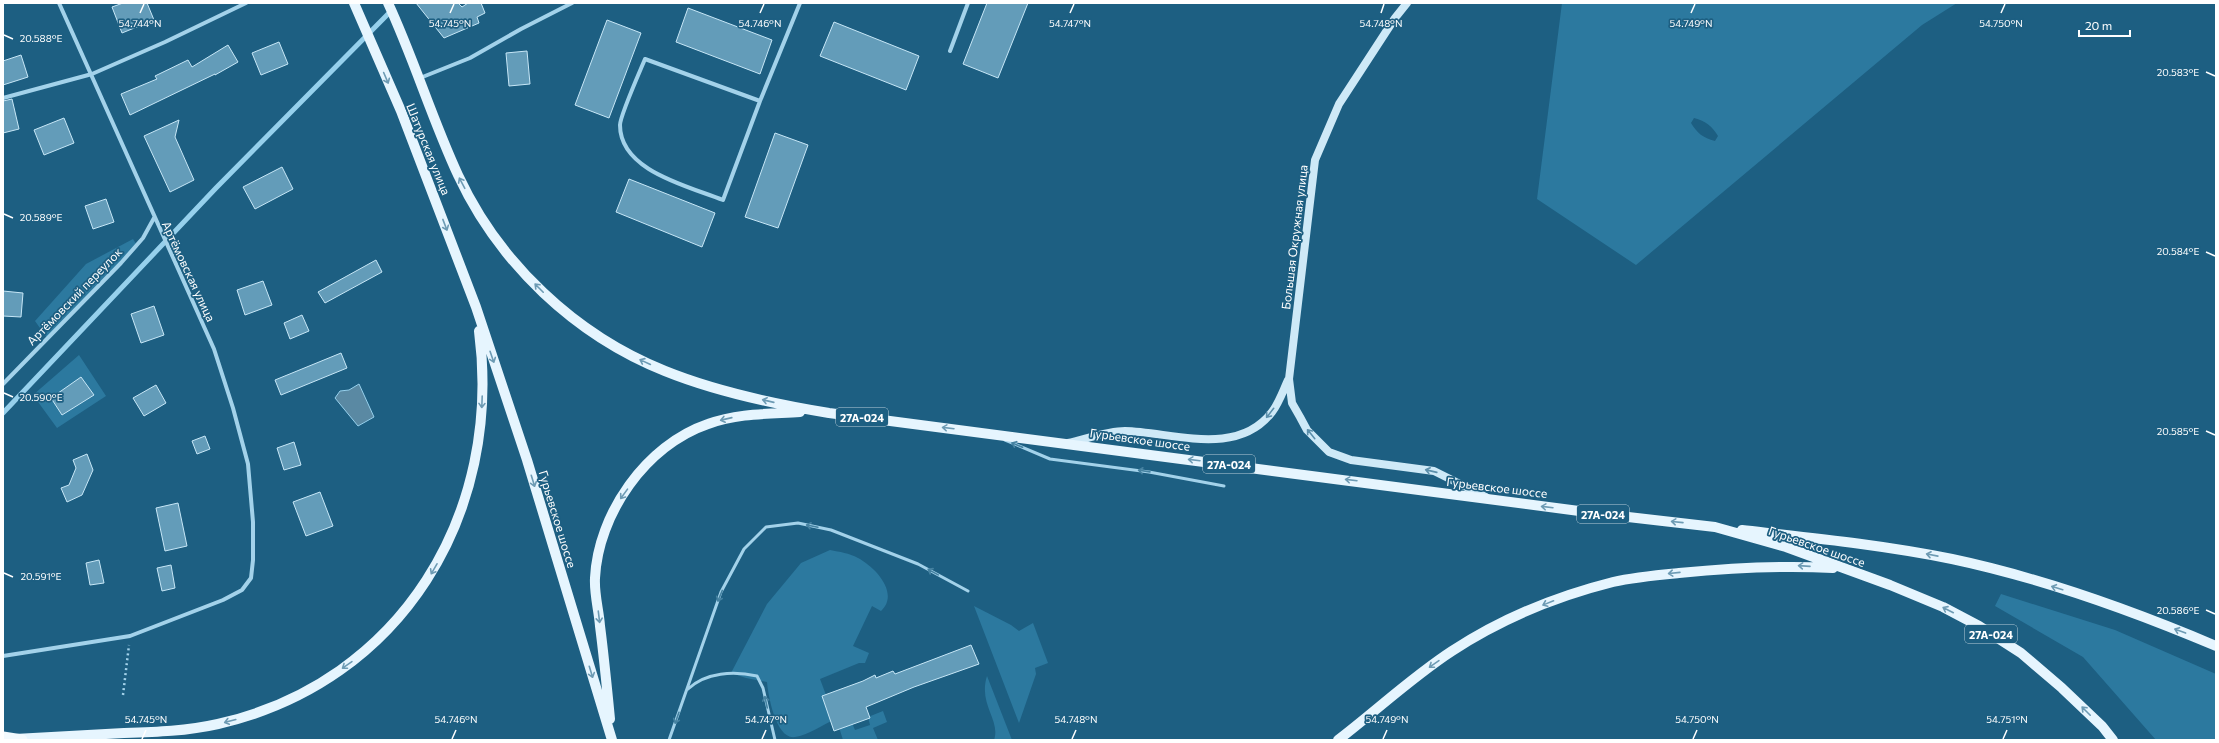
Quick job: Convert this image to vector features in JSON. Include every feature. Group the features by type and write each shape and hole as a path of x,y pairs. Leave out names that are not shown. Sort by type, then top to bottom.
{"main road":[{"name":"Шатурская улица","path":"354,3 429,184 476,307"},
{"name":"Шатурская улица","path":"388,3 420,78 458,174 476,210 497,241 519,268 555,304 598,336 665,371 763,400 820,412"},
{"name":"Большая Окружная улица","path":"1289,379 1315,160 1339,104 1395,18 1407,3"},
{"path":"13,739 175,731 219,724 240,718 279,704 313,687 356,658 385,632 411,604 429,578 455,528 467,494 476,458 482,403 482,353 476,307"},
{"name":"Гурьевское шоссе","path":"476,307 527,460 612,740"},
{"path":"1068,443 1124,431 1220,439 1237,436 1263,422 1272,412 1289,379"},
{"path":"1289,379 1292,403 1303,424 1317,442 1329,452 1352,460 1434,471 1491,500"},
{"path":"612,740 595,579 599,549 611,512 653,456 688,432 708,424 741,416 820,412"},
{"name":"Гурьевское шоссе","path":"820,412 1068,443 1491,500 1715,527 1786,547 1890,585 1943,607 1980,626 2020,653 2062,688 2102,726 2113,740"},
{"path":"1715,527 1862,543 1954,560 2086,596 2216,646"},
{"path":"1338,740 1417,676 1453,650 1520,614 1569,594 1614,581 1697,571 1793,566 1843,569"}],"street":[{"name":"Артёмовская улица","path":"3,656 130,636 223,600 242,590 251,578 253,560 253,522 248,464 239,429 214,349 175,261 158,227 92,74 59,3"},
{"path":"3,98 92,74 165,42 246,3"},
{"path":"420,78 470,58 521,28 572,3"},
{"path":"760,100 645,59 620,124 626,150 647,170 723,200 760,100 800,3"},
{"path":"950,51 968,3"},
{"name":"Артёмовский переулок","path":"3,384 143,238 154,218"}],"lane":[{"path":"987,433 1050,459 1149,472 1224,486"},
{"path":"669,740 721,592 744,549 766,527 798,523 831,530 918,564 968,591"},
{"path":"687,689 696,682 721,674 740,672 757,676 763,688 775,740"}],"path":[{"path":"123,694 130,636"}],"shaded area":[{"path":"1562,3 1957,3 1922,25 1636,265 1537,199","holes":["1694,118 1705,122 1713,129 1718,136 1715,141 1704,137 1696,130 1691,123"]},
{"path":"133,239 138,247 47,338 35,321 86,264"},
{"path":"79,355 106,396 57,428 33,395"},
{"path":"359,384 374,417 358,426 335,398 340,391 349,390"},
{"path":"830,550 855,556 865,562 883,581 887,589 888,596 886,604 881,611 872,606 853,646 869,653 865,663 859,663 820,679 835,719 805,734 795,737 788,736 783,732 774,716 767,682 746,678 731,673 767,604 801,563"},
{"path":"2001,594 2115,630 2216,674 2216,740 2156,740 2083,657 1995,606"},
{"path":"974,606 1011,625 1019,631 1033,623 1048,663 1035,668 1036,674 1019,723"},
{"path":"987,676 1012,740 994,740 995,726 985,695"},
{"path":"883,711 887,722 873,728 878,740 843,740 839,727 852,723 855,730 870,725 868,717"}],"building":[{"path":"123,3 147,3 154,20 122,33 112,7"},
{"path":"416,3 458,3 462,7 468,3 481,3 485,13 477,17 479,23 444,38"},
{"path":"987,3 1028,3 998,78 963,64"},
{"path":"688,8 772,40 760,74 676,42"},
{"path":"607,20 641,33 609,118 575,105"},
{"path":"834,22 919,56 906,90 820,56"},
{"path":"279,42 288,64 261,75 252,53"},
{"path":"228,45 238,62 215,75 130,115 121,94 157,79 155,76 188,60 192,67"},
{"path":"527,51 530,84 509,86 506,53"},
{"path":"21,55 28,77 3,85 3,61"},
{"path":"12,99 19,129 3,133 3,101"},
{"path":"64,118 74,143 44,155 34,130"},
{"path":"179,120 175,137 194,180 170,192 144,136"},
{"path":"775,133 808,145 778,228 745,217"},
{"path":"282,167 293,189 255,209 243,187"},
{"path":"629,179 715,213 702,247 616,212"},
{"path":"106,199 114,222 93,229 85,206"},
{"path":"376,260 382,272 325,303 318,292"},
{"path":"263,281 272,305 245,315 237,290"},
{"path":"3,291 23,293 21,317 3,316"},
{"path":"154,306 164,335 141,343 131,314"},
{"path":"302,315 309,331 290,339 284,323"},
{"path":"341,353 347,368 281,395 275,380"},
{"path":"81,377 94,395 62,415 51,398"},
{"path":"156,385 166,403 144,416 133,398"},
{"path":"205,436 210,449 197,454 192,441"},
{"path":"294,442 301,465 284,470 277,448"},
{"path":"87,454 93,470 82,495 67,502 61,488 69,485 76,468 73,460"},
{"path":"320,492 333,526 306,536 293,502"},
{"path":"178,503 187,546 165,551 156,508"},
{"path":"99,560 104,583 90,585 86,563"},
{"path":"171,565 175,588 162,591 157,568"},
{"path":"971,645 979,664 914,687 866,707 870,718 834,731 822,696 875,675 876,678 893,671 895,674"}],"waterway":[{"path":"3,413 216,188 389,13 391,8"}]}
